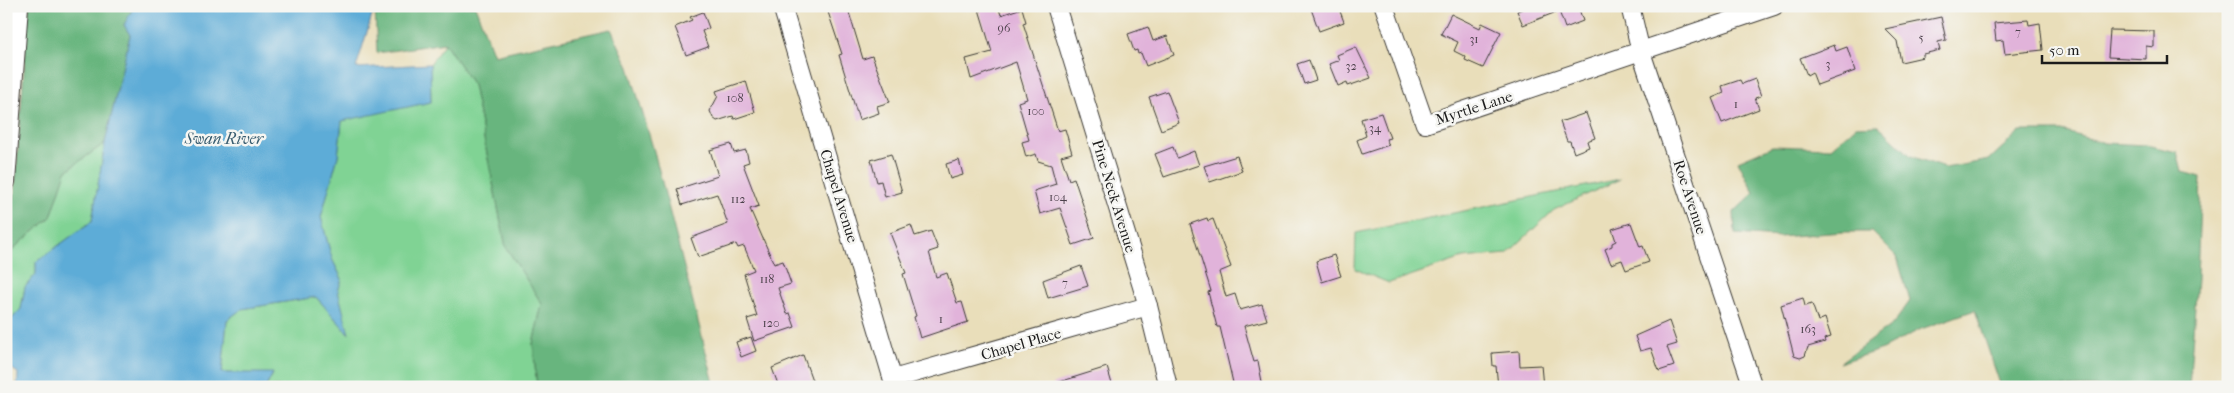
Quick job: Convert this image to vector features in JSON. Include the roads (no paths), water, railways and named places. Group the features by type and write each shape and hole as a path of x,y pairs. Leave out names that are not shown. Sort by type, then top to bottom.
{"street":[{"path":"6,182 19,6"},
{"name":"Chapel Avenue","path":"782,6 894,383"},
{"name":"Pine Neck Avenue","path":"1056,6 1148,306 1168,387"},
{"name":"Myrtle Lane","path":"1384,6 1425,124 1641,52"},
{"name":"Roe Avenue","path":"1630,6 1641,52 1753,387"},
{"path":"1641,52 1774,6"},
{"name":"Chapel Place","path":"894,383 1148,306"}],"water":[{"name":"Swan River","path":"134,6 375,6 356,68 430,64 431,102 342,121 338,156 321,217 332,259 342,279 338,291 349,334 316,297 242,309 227,320 222,373 273,373 266,387 17,387 18,373 6,365 6,325 21,309 25,287 36,274 36,262 92,221 105,143 130,35 124,25"}]}
